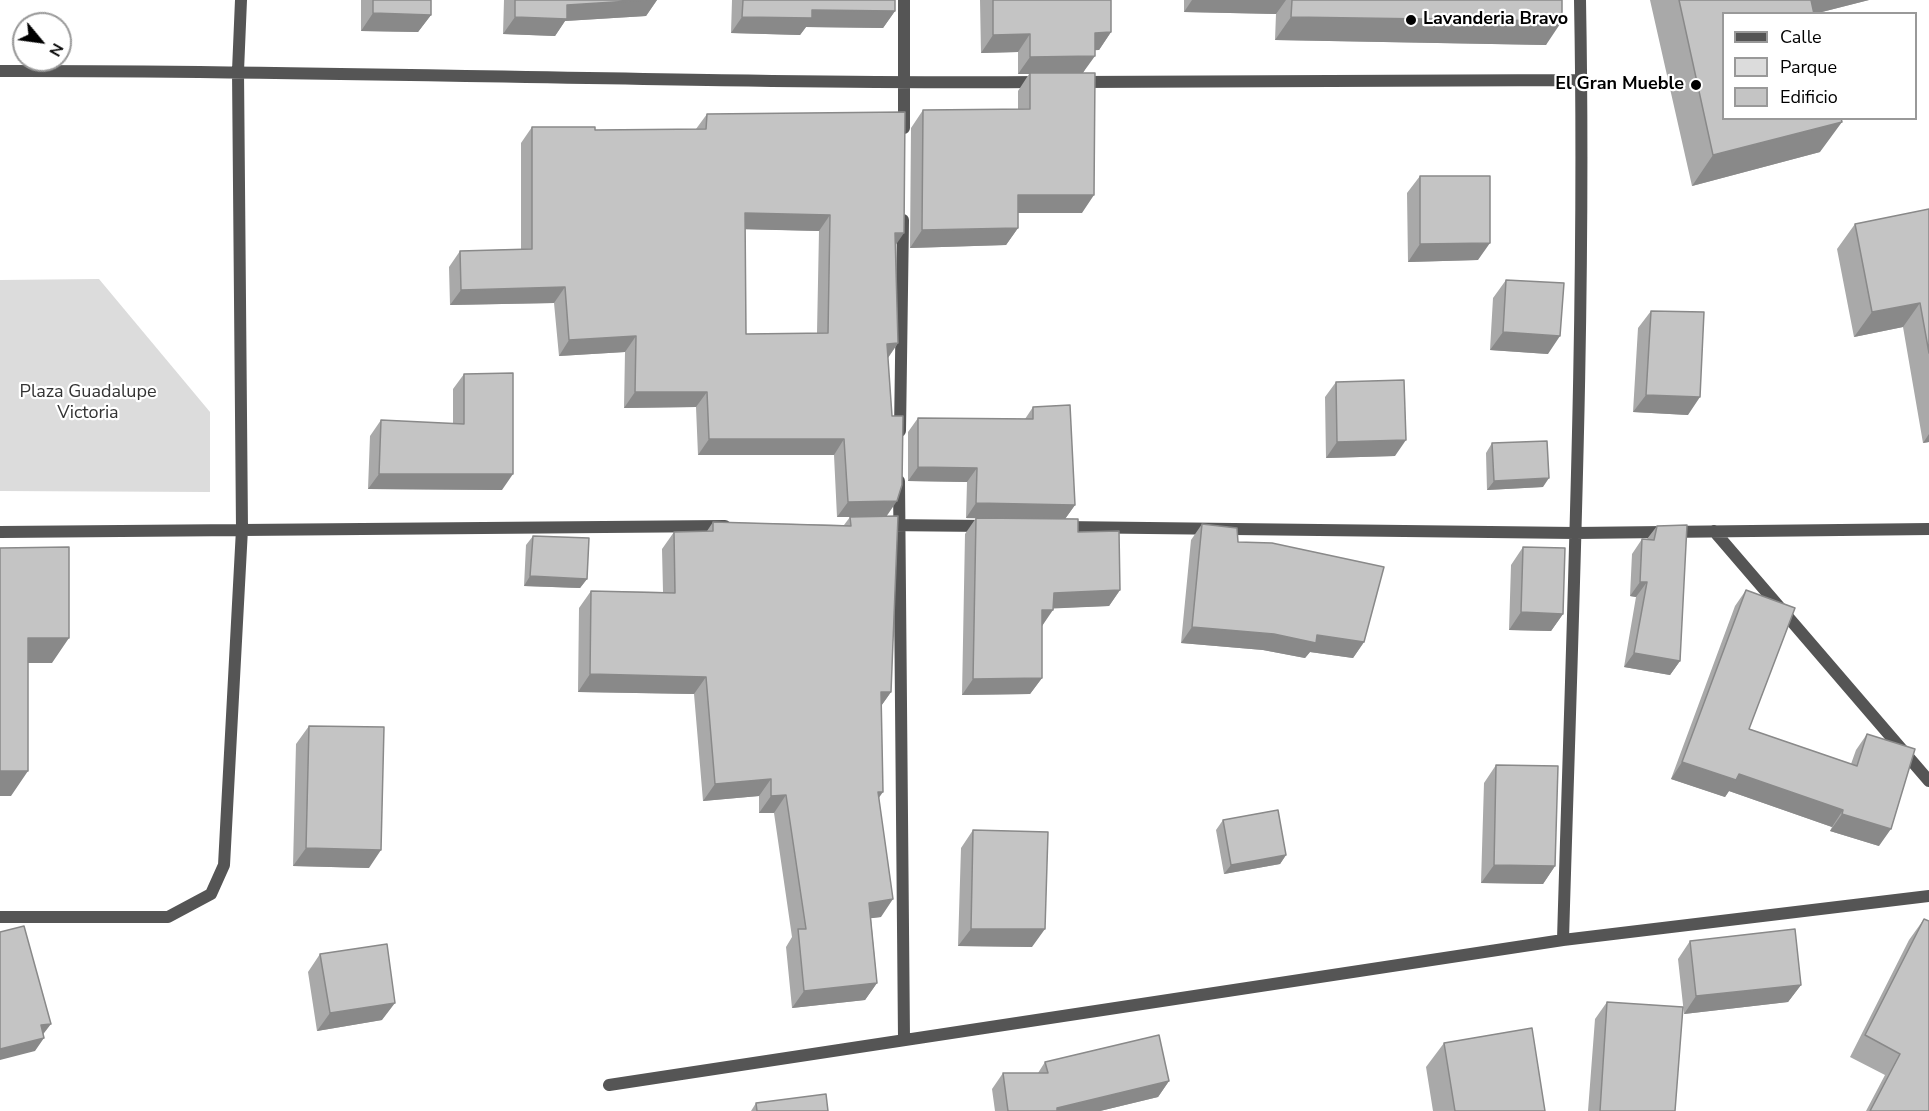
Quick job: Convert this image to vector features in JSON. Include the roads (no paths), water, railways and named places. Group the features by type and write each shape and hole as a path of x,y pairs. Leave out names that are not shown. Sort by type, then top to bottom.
{"street":[{"path":"0,917 168,917 211,894 224,865 242,529 238,71 241,0"},
{"path":"904,0 904,142"},
{"path":"1563,940 1575,533 1582,80 1580,0"},
{"path":"0,71 238,71 905,83 1047,82"},
{"path":"1071,82 1582,80"},
{"path":"900,441 903,202"},
{"path":"899,465 904,1039"},
{"path":"875,525 993,526"},
{"path":"0,532 743,526"},
{"path":"1053,527 1575,533 1929,529"},
{"path":"1714,531 1929,781"},
{"path":"609,1084 1563,940 1929,896"}],"place":[{"name":"Lavanderia Bravo","path":"1411,20"},
{"name":"El Gran Mueble","path":"1696,85"}],"park label":[{"name":"Plaza Guadalupe Victoria","path":"88,403"}]}
